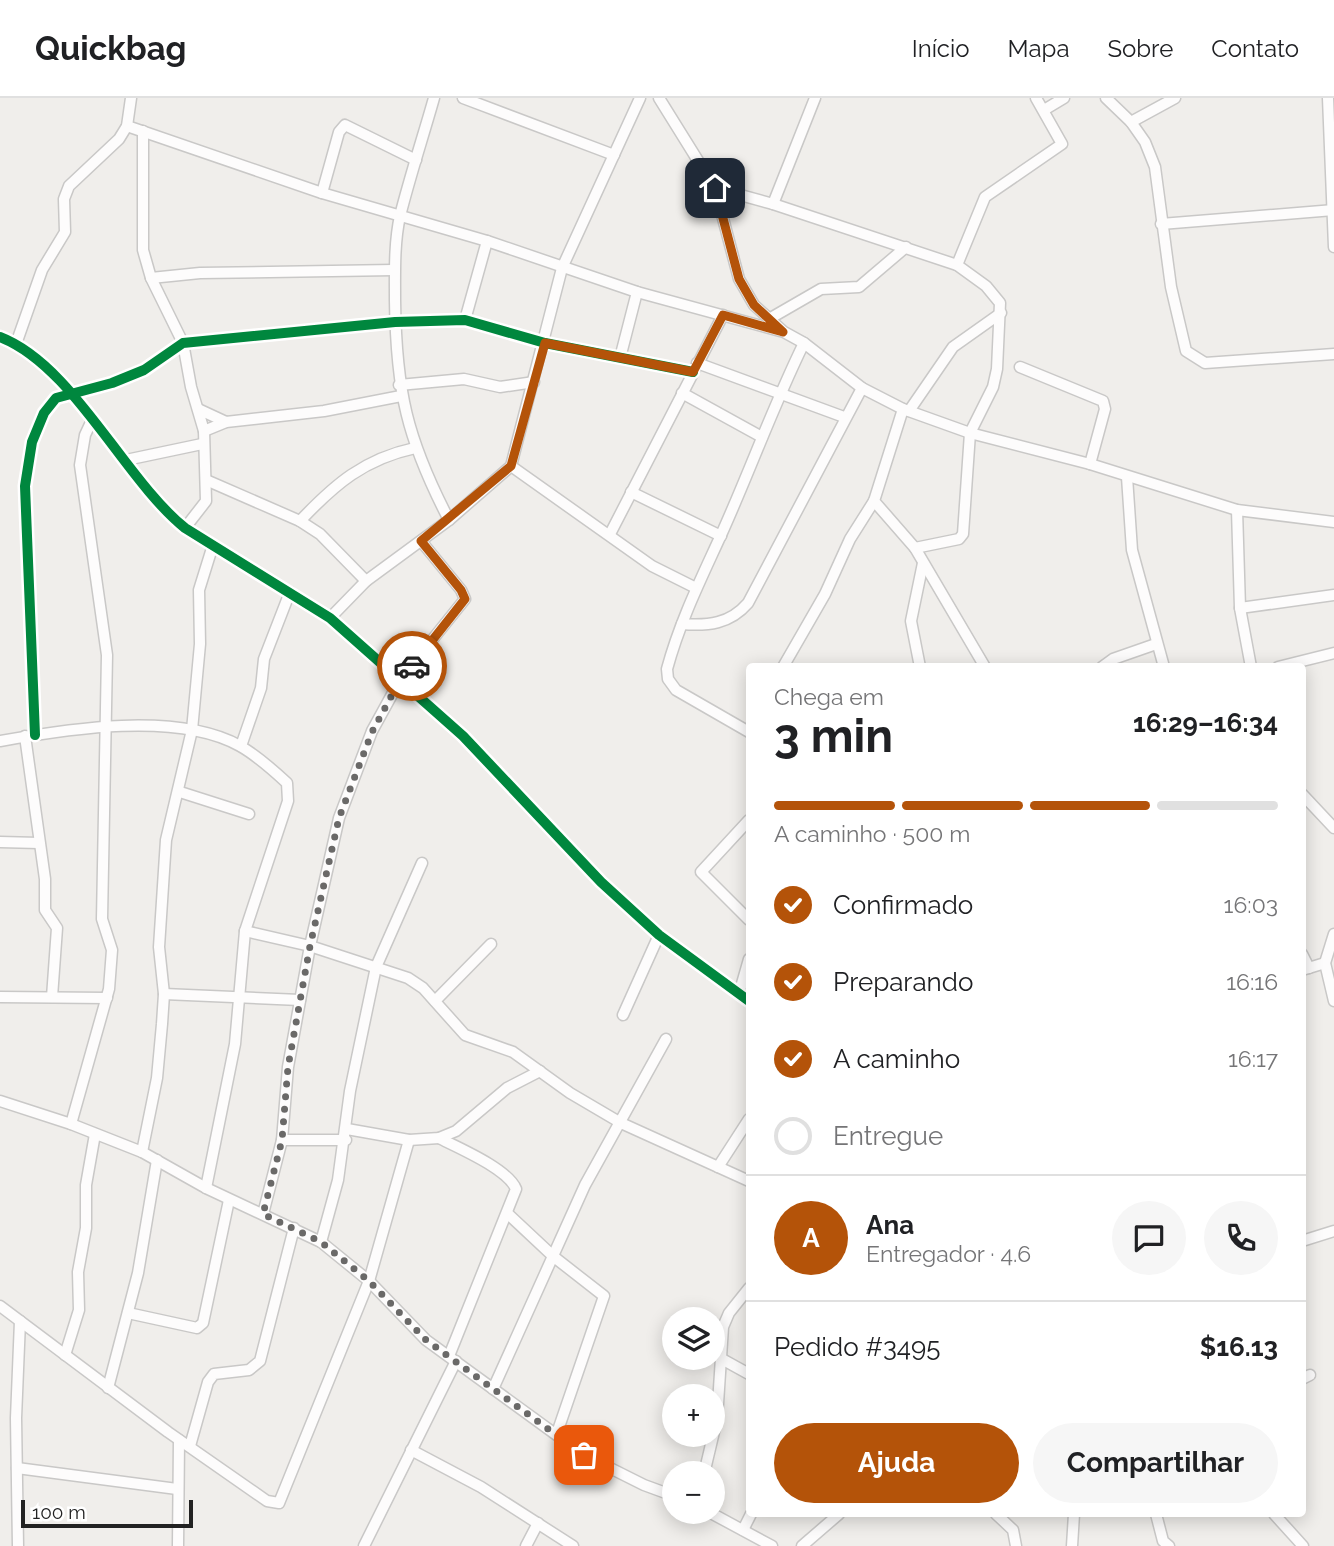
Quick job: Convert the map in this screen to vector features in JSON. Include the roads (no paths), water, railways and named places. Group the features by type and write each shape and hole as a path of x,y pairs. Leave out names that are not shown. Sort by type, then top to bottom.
{"street":[{"path":"16,344 42,270 65,232 64,199 69,186 119,139 127,126 131,98"},
{"path":"434,98 400,217 394,270 395,322 399,385 415,448 449,520"},
{"path":"463,98 614,155"},
{"path":"330,618 366,581 449,520 511,466 545,343 562,268 639,100 625,98"},
{"path":"659,98 715,188 739,279 754,305 783,332"},
{"path":"773,204 815,98"},
{"path":"957,265 985,197 1062,144 1036,98"},
{"path":"1044,110 1064,98"},
{"path":"1106,98 1131,122 1145,142 1155,167 1161,224 1185,351 1205,363 1334,354"},
{"path":"1131,122 1175,98"},
{"path":"1328,98 1334,247"},
{"path":"322,193 339,132 345,125 416,160"},
{"path":"127,126 322,193 487,241 637,292 783,332 804,343 862,388 906,410 970,433 1090,464 1237,510 1334,522"},
{"path":"143,131 143,250 151,278 183,343 191,387 204,431 202,444 206,501 185,528"},
{"path":"715,188 773,204 957,265 986,286 1000,303 1002,313 993,387 970,433 963,534 958,539 915,548"},
{"path":"1161,224 1333,211"},
{"path":"466,320 487,241"},
{"path":"769,319 821,289 859,287 906,247"},
{"path":"151,278 200,274 394,270"},
{"path":"620,358 637,292"},
{"path":"785,663 825,594 850,539 874,501 906,410 953,347 1002,313"},
{"path":"610,534 723,315"},
{"path":"52,998 57,928 46,910 30,735 25,486 32,442 44,413 56,398 112,383 144,370 183,343 395,322 466,320 545,343 620,358 695,368 844,417"},
{"path":"0,337 16,344 50,372 126,460 157,503 185,528 330,618 463,736 601,882 659,935 746,999"},
{"path":"746,731 676,690 668,679 667,669 694,587 721,536 779,394 804,343"},
{"path":"1020,368 1103,401 1105,409 1090,464"},
{"path":"399,385 464,379 500,387 534,382"},
{"path":"682,624 718,623 733,618 748,603 844,417 862,388"},
{"path":"682,393 762,437"},
{"path":"204,431 226,422 313,413 401,396"},
{"path":"198,409 226,422"},
{"path":"71,1124 107,998 112,950 102,919 107,655 80,464 85,435 92,420"},
{"path":"126,460 202,444"},
{"path":"300,521 328,492 358,470 382,456 415,448"},
{"path":"511,466 652,566 694,587"},
{"path":"1127,477 1132,550 1163,663"},
{"path":"206,480 300,521 320,534 366,581"},
{"path":"631,492 721,536"},
{"path":"874,501 915,548 983,663"},
{"path":"1237,510 1240,608 1250,663"},
{"path":"263,1214 282,1140 286,1080 300,1000 339,818 372,732 400,680 465,599 461,590 421,541"},
{"path":"142,1152 157,1078 164,994 159,947 163,878 169,828 180,792 192,730 200,645 199,590 213,545"},
{"path":"919,663 911,621 923,563"},
{"path":"241,746 261,688 264,659 290,592"},
{"path":"1240,608 1334,595"},
{"path":"1108,663 1157,644"},
{"path":"1294,663 1334,653"},
{"path":"0,741 104,727 192,730 241,746 287,783 289,790 245,932 236,1044 206,1188"},
{"path":"180,792 249,814"},
{"path":"1306,798 1334,828"},
{"path":"746,823 701,872 746,917"},
{"path":"0,842 39,844"},
{"path":"321,1242 346,1134 350,1091 376,967 422,863"},
{"path":"245,932 310,946 408,978 435,1000 465,1035 513,1052 621,1123 746,1180"},
{"path":"1334,934 1325,963 1334,1001"},
{"path":"623,1015 659,935"},
{"path":"435,1000 491,944"},
{"path":"1306,969 1325,963"},
{"path":"739,994 746,970"},
{"path":"164,994 300,1000"},
{"path":"0,996 107,998"},
{"path":"493,1389 585,1185 666,1039"},
{"path":"282,1140 346,1134 409,1140 439,1138 456,1131 507,1088 540,1071"},
{"path":"0,1101 71,1124 142,1152 229,1200 321,1242 369,1281 418,1332 493,1389 603,1466 662,1491"},
{"path":"718,1167 746,1124"},
{"path":"65,1355 79,1310 78,1272 86,1228 86,1185 96,1134"},
{"path":"364,1546 452,1359 516,1189 514,1183 485,1162 439,1138"},
{"path":"0,1306 179,1440 267,1501 282,1500 369,1281 409,1140"},
{"path":"108,1388 128,1313 158,1160"},
{"path":"128,1313 185,1328 197,1328 203,1323 229,1200"},
{"path":"508,1214 554,1257 604,1296 556,1433"},
{"path":"190,1446 208,1381 214,1374 249,1370 260,1361 294,1228"},
{"path":"1306,1240 1334,1231"},
{"path":"725,1326 726,1320 746,1292"},
{"path":"18,1546 20,1321"},
{"path":"725,1361 746,1372"},
{"path":"707,1461 718,1419 720,1370"},
{"path":"178,1546 179,1440"},
{"path":"411,1450 453,1471 573,1546"},
{"path":"17,1468 177,1489"},
{"path":"743,1530 750,1517"},
{"path":"809,1544 836,1517"},
{"path":"999,1517 1013,1530 1016,1546"},
{"path":"1072,1546 1074,1517"},
{"path":"1157,1517 1163,1541 1169,1546"},
{"path":"1277,1517 1303,1546"},
{"path":"725,1520 772,1546"},
{"path":"526,1546 538,1522"}]}
